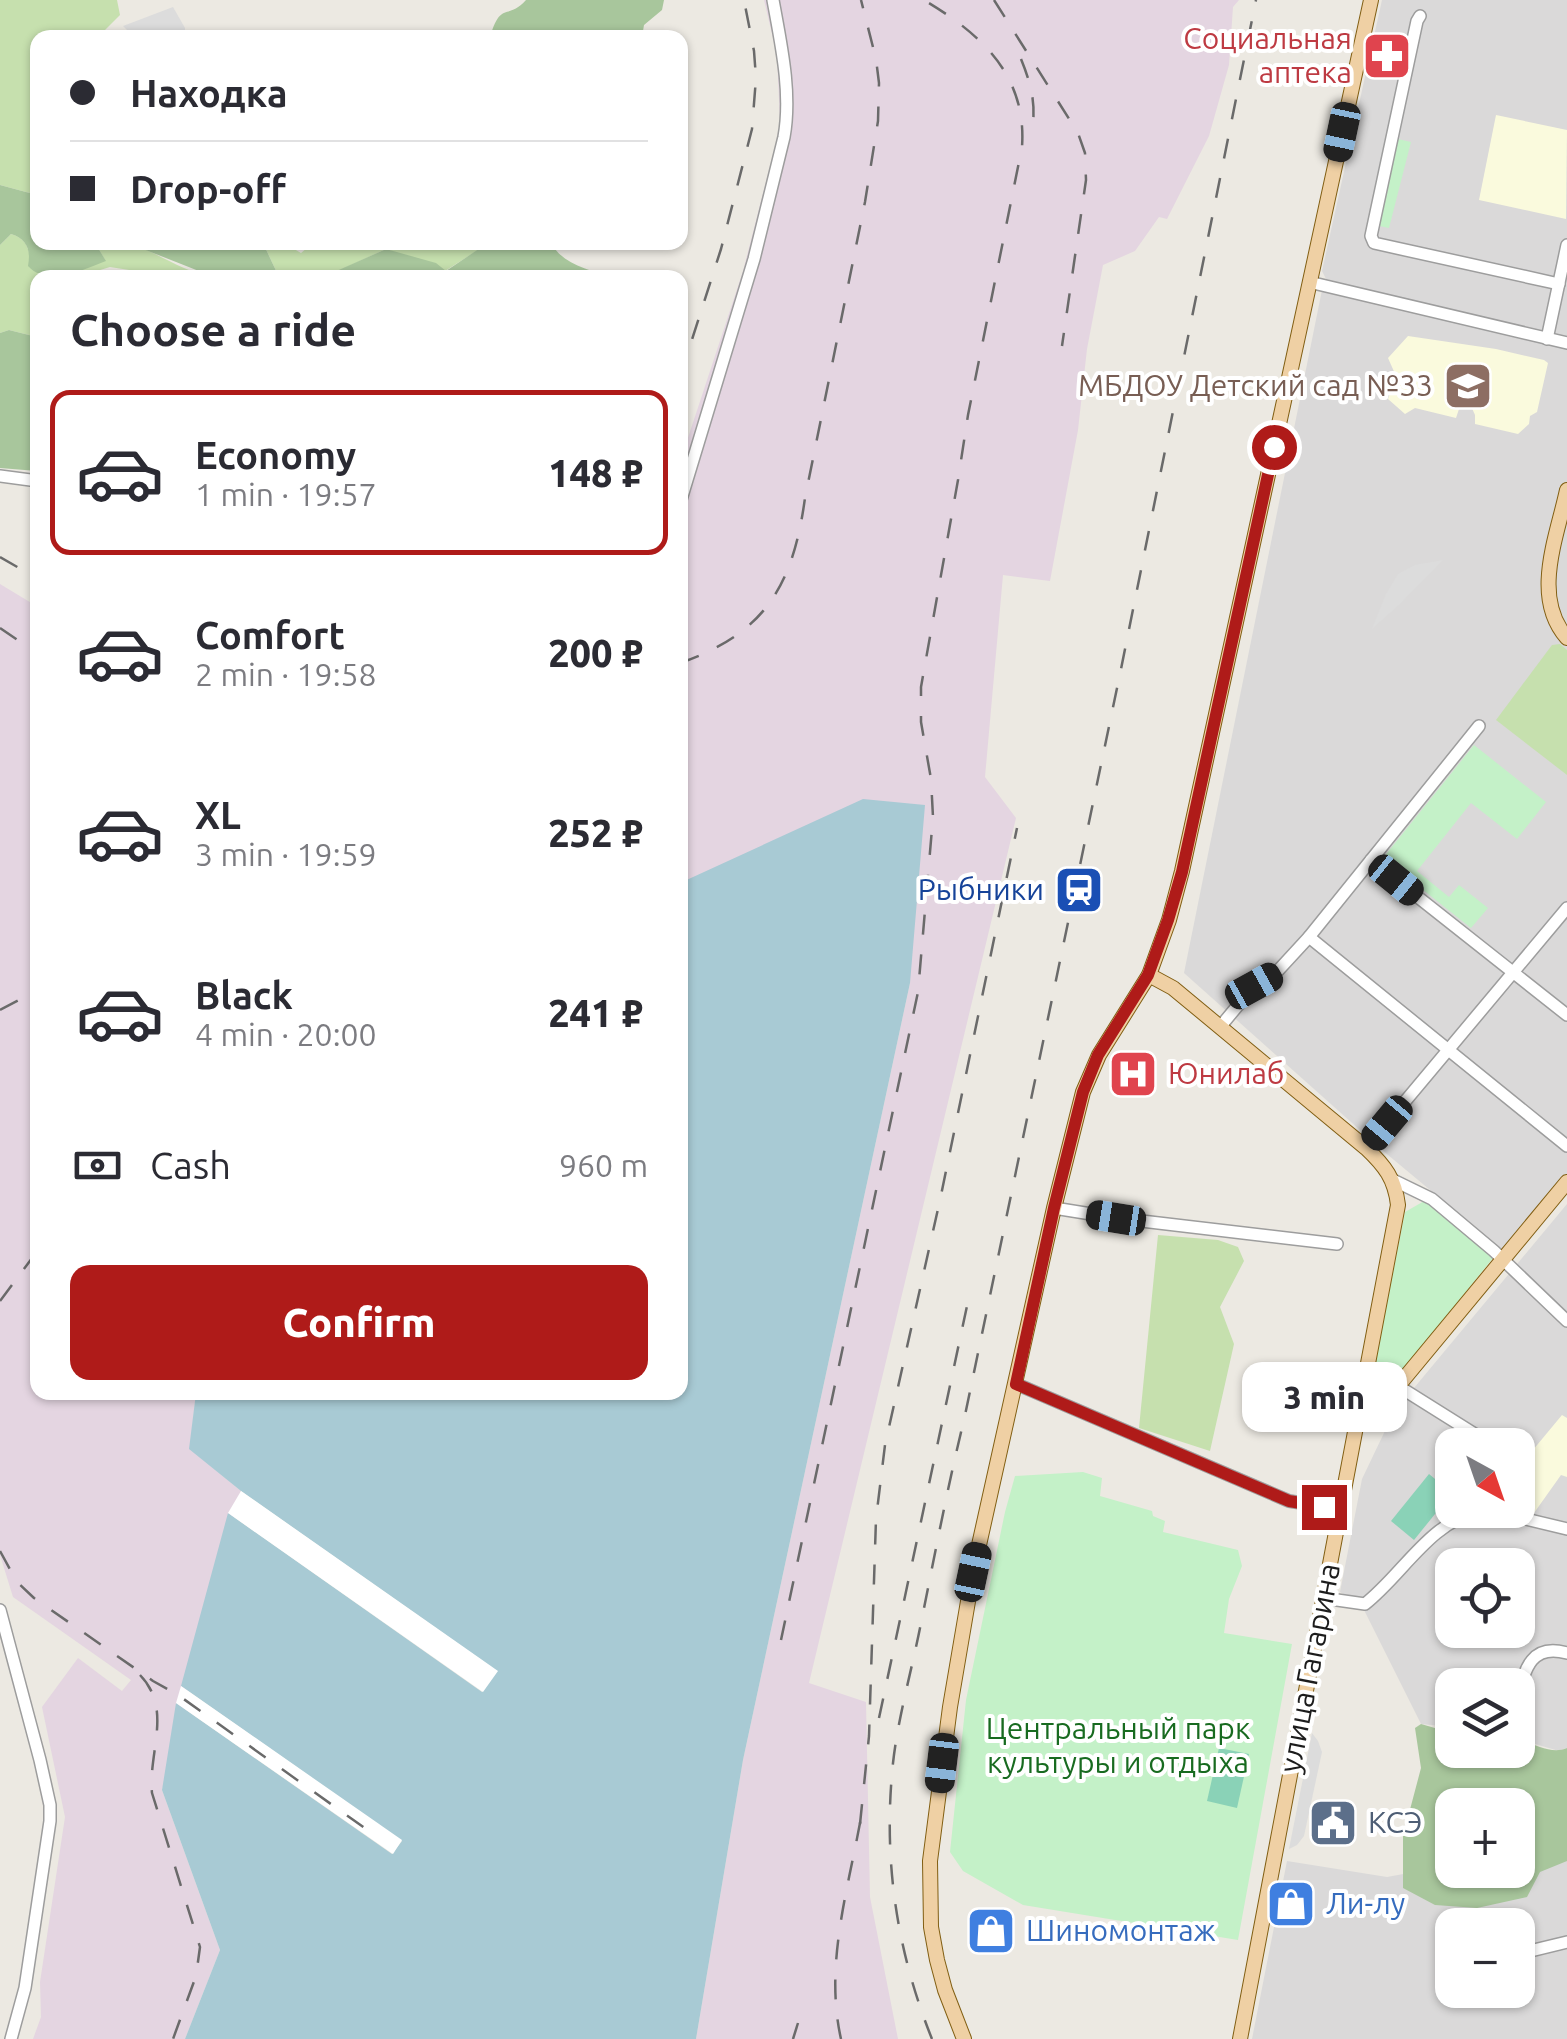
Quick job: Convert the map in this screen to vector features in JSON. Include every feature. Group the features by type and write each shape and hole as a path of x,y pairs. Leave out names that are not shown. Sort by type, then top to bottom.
{"main road":[{"path":"964,2039 937,1960 931,1927 930,1861 950,1706 973,1572 1083,1092 1111,1033 1148,975 1182,872 1371,0"},
{"path":"1562,632 1549,599 1548,578 1567,490"},
{"path":"1148,975 1173,988 1366,1148 1393,1180"},
{"name":"улица Гагарина","path":"1240,2039 1396,1222 1398,1205 1393,1180"},
{"path":"1362,1405 1398,1386 1567,1182"}],"street":[{"path":"688,478 754,259 784,138 787,120 781,40 772,0"},
{"path":"1420,16 1371,236 1374,243 1558,284"},
{"path":"1547,338 1567,245"},
{"path":"1309,282 1567,343"},
{"path":"0,476 30,480"},
{"path":"1220,1027 1254,986 1273,976 1309,937 1479,726"},
{"path":"1371,860 1567,1015"},
{"path":"1366,1148 1567,908"},
{"path":"1309,937 1567,1146"},
{"path":"1393,1180 1432,1199 1567,1320"},
{"path":"1552,1199 1567,1205"},
{"path":"1054,1208 1337,1244"},
{"path":"1016,1384 1289,1501 1340,1510"},
{"path":"1398,1386 1465,1428"},
{"path":"1535,1521 1567,1529"},
{"path":"1323,1598 1365,1604 1444,1528"},
{"path":"0,1610 50,1805 25,1988 11,2039"},
{"path":"1525,1668 1532,1658 1545,1652 1567,1653"},
{"path":"1535,1950 1567,1942"}],"shaded area":[{"path":"764,0 1239,0 1233,7 1229,65 1209,136 1167,219 1159,217 1135,251 1103,265 1050,581 1003,575 985,777 1016,818 809,1683 866,1702 870,1897 898,2039 696,2039 743,1760 910,983 688,886 688,438 743,271 776,143 780,122 777,55"},
{"path":"1382,0 1567,0 1567,341 1326,279 1322,271"},
{"path":"173,7 185,30 127,30 123,26"},
{"path":"1496,115 1567,130 1566,219 1479,200"},
{"path":"1322,290 1567,347 1567,1181 1507,1254 1388,1155 1184,973"},
{"name":"МБДОУ Детский сад №33","path":"1408,336 1544,360 1548,363 1537,412 1518,434 1475,424 1467,397 1463,397 1456,418 1415,408 1405,414 1388,399 1396,376 1388,358"},
{"path":"1443,560 1372,629 1398,574 1415,565"},
{"path":"0,584 30,602 30,1400 195,1400 190,1449 241,1491 162,1790 220,1950 185,2039 33,2039 41,2017 40,1982 65,1817 42,1707 78,1658 122,1691 131,1680 13,1597 0,1555"},
{"path":"1567,1204 1567,1748 1559,1751 1535,1744 1535,1668 1435,1668 1435,1725 1421,1724 1361,1604 1340,1592 1362,1479 1394,1412"},
{"path":"1562,1415 1567,1418 1567,1477 1561,1475 1535,1512 1535,1448"},
{"path":"1312,1733 1322,1752 1304,1836 1289,1849"},
{"path":"1567,1844 1567,2039 1252,2039 1287,1861 1387,1877 1435,1868 1435,1888 1535,1888 1535,1861"}],"green space":[{"path":"0,0 117,0 120,15 105,30 30,30 30,193 0,185"},
{"path":"526,0 664,0 662,10 643,30 493,30 501,15"},
{"path":"1398,139 1411,142 1389,228 1379,226"},
{"path":"0,185 30,193 30,250 99,250 106,261 84,270 33,270 28,266 28,250 21,239 11,234 0,245"},
{"path":"11,234 24,242 30,256 105,260 99,250 147,250 190,270 30,270 30,335 9,330 0,333 0,245"},
{"path":"146,250 266,250 276,270 196,270"},
{"path":"266,250 384,250 340,270 276,270"},
{"path":"384,250 436,263 445,270 339,270"},
{"path":"389,250 478,250 442,270"},
{"path":"477,250 556,250 570,262 589,270 447,270"},
{"path":"9,330 30,335 30,470 0,468 0,333"},
{"path":"1560,644 1567,650 1567,775 1496,720 1552,645"},
{"path":"1474,745 1546,802 1517,839 1471,803 1417,871 1449,897 1459,885 1488,908 1471,928 1383,858"},
{"path":"1426,1200 1493,1258 1395,1380 1377,1370 1376,1359 1405,1212"},
{"path":"1158,1235 1218,1240 1238,1247 1244,1261 1220,1307 1234,1344 1210,1451 1139,1428"},
{"name":"Центральный парк культуры и отдыха","path":"1083,1472 1102,1478 1100,1496 1152,1511 1153,1516 1165,1521 1163,1532 1238,1550 1242,1566 1229,1599 1224,1633 1292,1644 1238,1940 1023,1905 963,1871 950,1852 966,1700 1015,1476"},
{"path":"1429,1474 1435,1479 1435,1514 1414,1540 1391,1521"},
{"path":"1421,1724 1435,1728 1435,1768 1535,1768 1535,1745 1567,1748 1567,1861 1540,1872 1535,1882 1535,1788 1435,1788 1435,1888 1532,1888 1527,1897 1477,1908 1435,1905 1403,1888 1403,1836 1421,1768 1415,1728"},
{"path":"1219,1748 1249,1754 1237,1808 1207,1801"}],"water":[{"path":"863,799 925,805 910,983 743,1760 696,2039 185,2039 220,1950 162,1790 176,1703 392,1854 402,1841 181,1686 228,1513 482,1692 497,1671 241,1491 189,1449 195,1400 688,1400 688,879"}],"pier":[{"path":"241,1491 498,1671 483,1692 228,1513"},
{"path":"181,1686 402,1840 393,1854 176,1703"}],"railway":[{"path":"688,352 721,249 752,129 756,78 744,0"},
{"path":"688,660 734,637 754,621 783,581 800,529 878,121 876,59 861,0"},
{"path":"781,1640 918,992 933,817 921,722 921,687 968,415 1022,147 1017,98 996,59 964,27 924,0"},
{"path":"994,0 1078,133 1085,153 1086,180 1062,346"},
{"path":"932,2039 909,1971 895,1903 890,1834 895,1746 1121,669 1256,0"},
{"path":"1021,59 1032,97 1031,136"},
{"path":"0,557 30,574"},
{"path":"0,628 30,649"},
{"path":"860,1824 869,1736 876,1519 885,1445 1017,828"},
{"path":"0,1010 30,994"},
{"path":"0,1301 30,1261"},
{"path":"879,1718 970,1292"},
{"path":"0,1551 17,1582 34,1598 373,1834"},
{"path":"140,1675 150,1688 157,1716 152,1793 200,1947 196,1976 173,2039"},
{"path":"841,2039 836,2011 837,1954 862,1812"},
{"path":"793,2039 798,2023"}],"place":[{"name":"Социальная аптека","path":"1387,56"},
{"name":"МБДОУ Детский сад №33","path":"1468,386"},
{"name":"Рыбники","path":"1079,890"},
{"name":"Юнилаб","path":"1133,1074"},
{"name":"КСЭ","path":"1333,1823"},
{"name":"Ли-лу","path":"1291,1904"},
{"name":"Шиномонтаж","path":"991,1931"}],"route":[{"path":"1274,447 1182,872 1148,975 1098,1055 1083,1092 1016,1384 1289,1501 1324,1507"}]}
